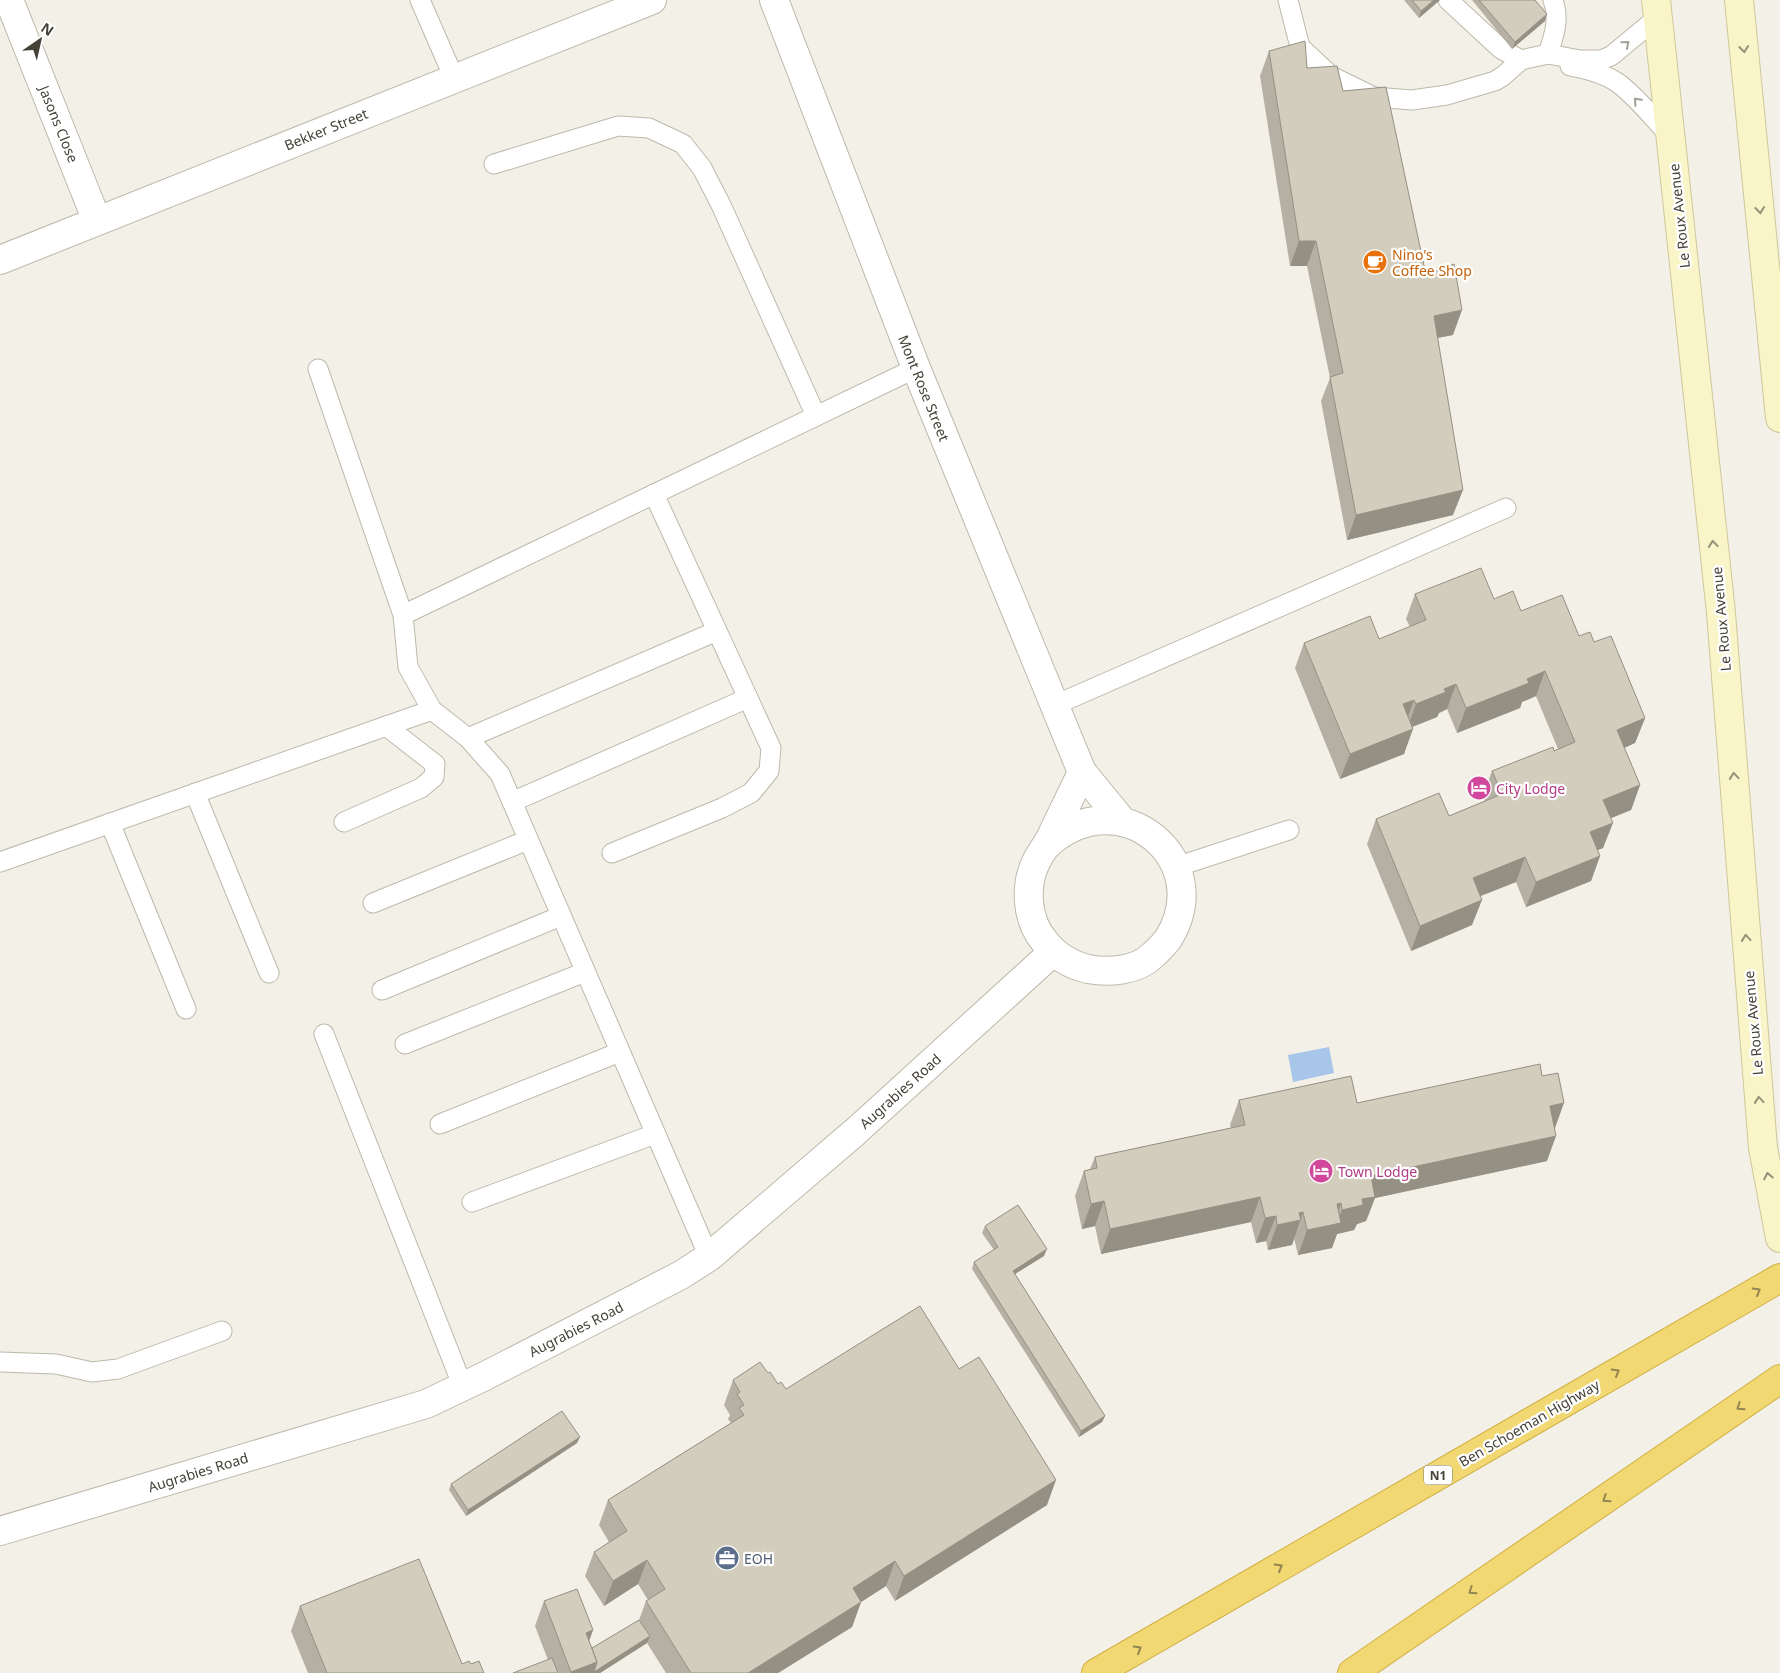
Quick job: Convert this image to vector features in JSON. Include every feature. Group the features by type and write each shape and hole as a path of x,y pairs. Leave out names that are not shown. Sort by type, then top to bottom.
{"highway":[{"name":"Ben Schoeman Highway","path":"1096,1673 1780,1278"},
{"path":"1352,1673 1780,1379"}],"main road":[{"path":"1739,0 1780,418"},
{"name":"Le Roux Avenue","path":"1657,9 1721,613 1763,1148 1780,1238"}],"street":[{"name":"Jasons Close","path":"9,0 97,221"},
{"name":"Bekker Street","path":"0,260 652,0"},
{"name":"Mont Rose Street","path":"774,0 916,368 1082,772 1123,822"},
{"path":"1046,846 1059,834 1074,826 1106,819 1137,826 1149,834 1169,854 1176,867 1182,892 1178,917 1168,940 1150,958 1128,969 1103,972 1076,966 1053,952 1042,939 1034,924 1029,908 1028,891 1031,875 1082,772"},
{"name":"Augrabies Road","path":"0,1531 426,1404 681,1275 709,1257 855,1132 1053,952"}],"lane":[{"path":"420,0 454,78"},
{"path":"1288,0 1300,46 1331,76 1374,97 1412,100 1447,95 1495,81 1535,57 1555,34 1557,19 1553,0"},
{"path":"1448,0 1501,49 1535,57 1580,60 1601,60 1611,56 1657,9"},
{"path":"1535,57 1549,63 1585,69 1617,82 1629,92 1671,137"},
{"path":"494,164 618,126 649,128 683,144 702,168 816,416"},
{"path":"403,615 916,368"},
{"path":"318,369 403,615 408,667 432,710 468,738 500,774 709,1257"},
{"path":"612,853 722,808 751,793 769,771 771,748 654,494"},
{"path":"1055,705 1506,508"},
{"path":"468,738 717,631"},
{"path":"512,802 748,698"},
{"path":"0,862 432,710"},
{"path":"344,822 421,788 434,777 435,764 386,726"},
{"path":"195,793 269,973"},
{"path":"110,823 186,1009"},
{"path":"1176,867 1289,830"},
{"path":"373,903 528,840"},
{"path":"382,990 561,916"},
{"path":"405,1044 585,972"},
{"path":"324,1034 463,1386"},
{"path":"440,1124 620,1052"},
{"path":"472,1202 655,1134"},
{"path":"0,1362 56,1364 92,1372 118,1369 222,1331"}],"water":[{"path":"1329,1047 1334,1073 1293,1082 1288,1055"}],"building":[{"path":"1412,0 1434,0 1421,11"},
{"path":"1479,0 1535,0 1547,14 1515,42"},
{"path":"1305,41 1307,68 1337,66 1343,91 1386,87 1426,275 1454,264 1462,310 1434,316 1463,490 1356,515 1330,377 1343,373 1316,241 1299,241 1269,51"},
{"path":"1481,568 1494,599 1513,591 1521,611 1562,595 1579,636 1590,632 1594,642 1611,636 1645,718 1617,730 1640,785 1603,800 1613,823 1590,832 1600,856 1536,882 1525,857 1473,878 1482,900 1420,926 1376,819 1439,793 1449,816 1502,794 1492,771 1553,747 1554,751 1575,742 1545,671 1527,679 1529,683 1466,708 1456,684 1444,689 1446,692 1416,704 1414,700 1403,704 1413,729 1350,754 1304,643 1370,616 1379,639 1426,620 1415,594"},
{"name":"Town Lodge","path":"1540,1064 1542,1076 1558,1073 1564,1103 1550,1106 1556,1136 1371,1176 1375,1197 1362,1199 1363,1205 1342,1210 1341,1203 1337,1204 1341,1223 1307,1230 1303,1212 1299,1213 1301,1220 1277,1225 1276,1216 1265,1218 1260,1197 1110,1229 1104,1201 1091,1204 1084,1171 1097,1168 1095,1157 1245,1125 1239,1100 1351,1076 1357,1103"},
{"path":"1018,1205 1047,1249 1013,1271 1105,1416 1081,1431 974,1262 998,1247 985,1226"},
{"path":"920,1306 959,1369 979,1357 1056,1480 904,1576 895,1561 853,1588 861,1602 748,1673 691,1673 646,1601 665,1589 647,1560 613,1581 594,1552 627,1531 608,1500 744,1415 739,1408 744,1405 737,1394 740,1392 733,1380 760,1362 778,1384 781,1382 786,1389"},
{"path":"562,1411 580,1437 468,1510 451,1484"},
{"path":"419,1559 462,1664 469,1661 471,1664 479,1661 484,1673 327,1673 300,1606"},
{"path":"577,1589 593,1630 586,1633 597,1662 571,1672 544,1601"},
{"path":"639,1620 650,1636 594,1672 597,1662 592,1648"},
{"path":"552,1658 558,1673 513,1673"}],"place":[{"name":"Nino's Coffee Shop","path":"1375,262"},
{"name":"City Lodge","path":"1479,788"},
{"name":"Town Lodge","path":"1321,1171"},
{"name":"EOH","path":"727,1558"}]}
